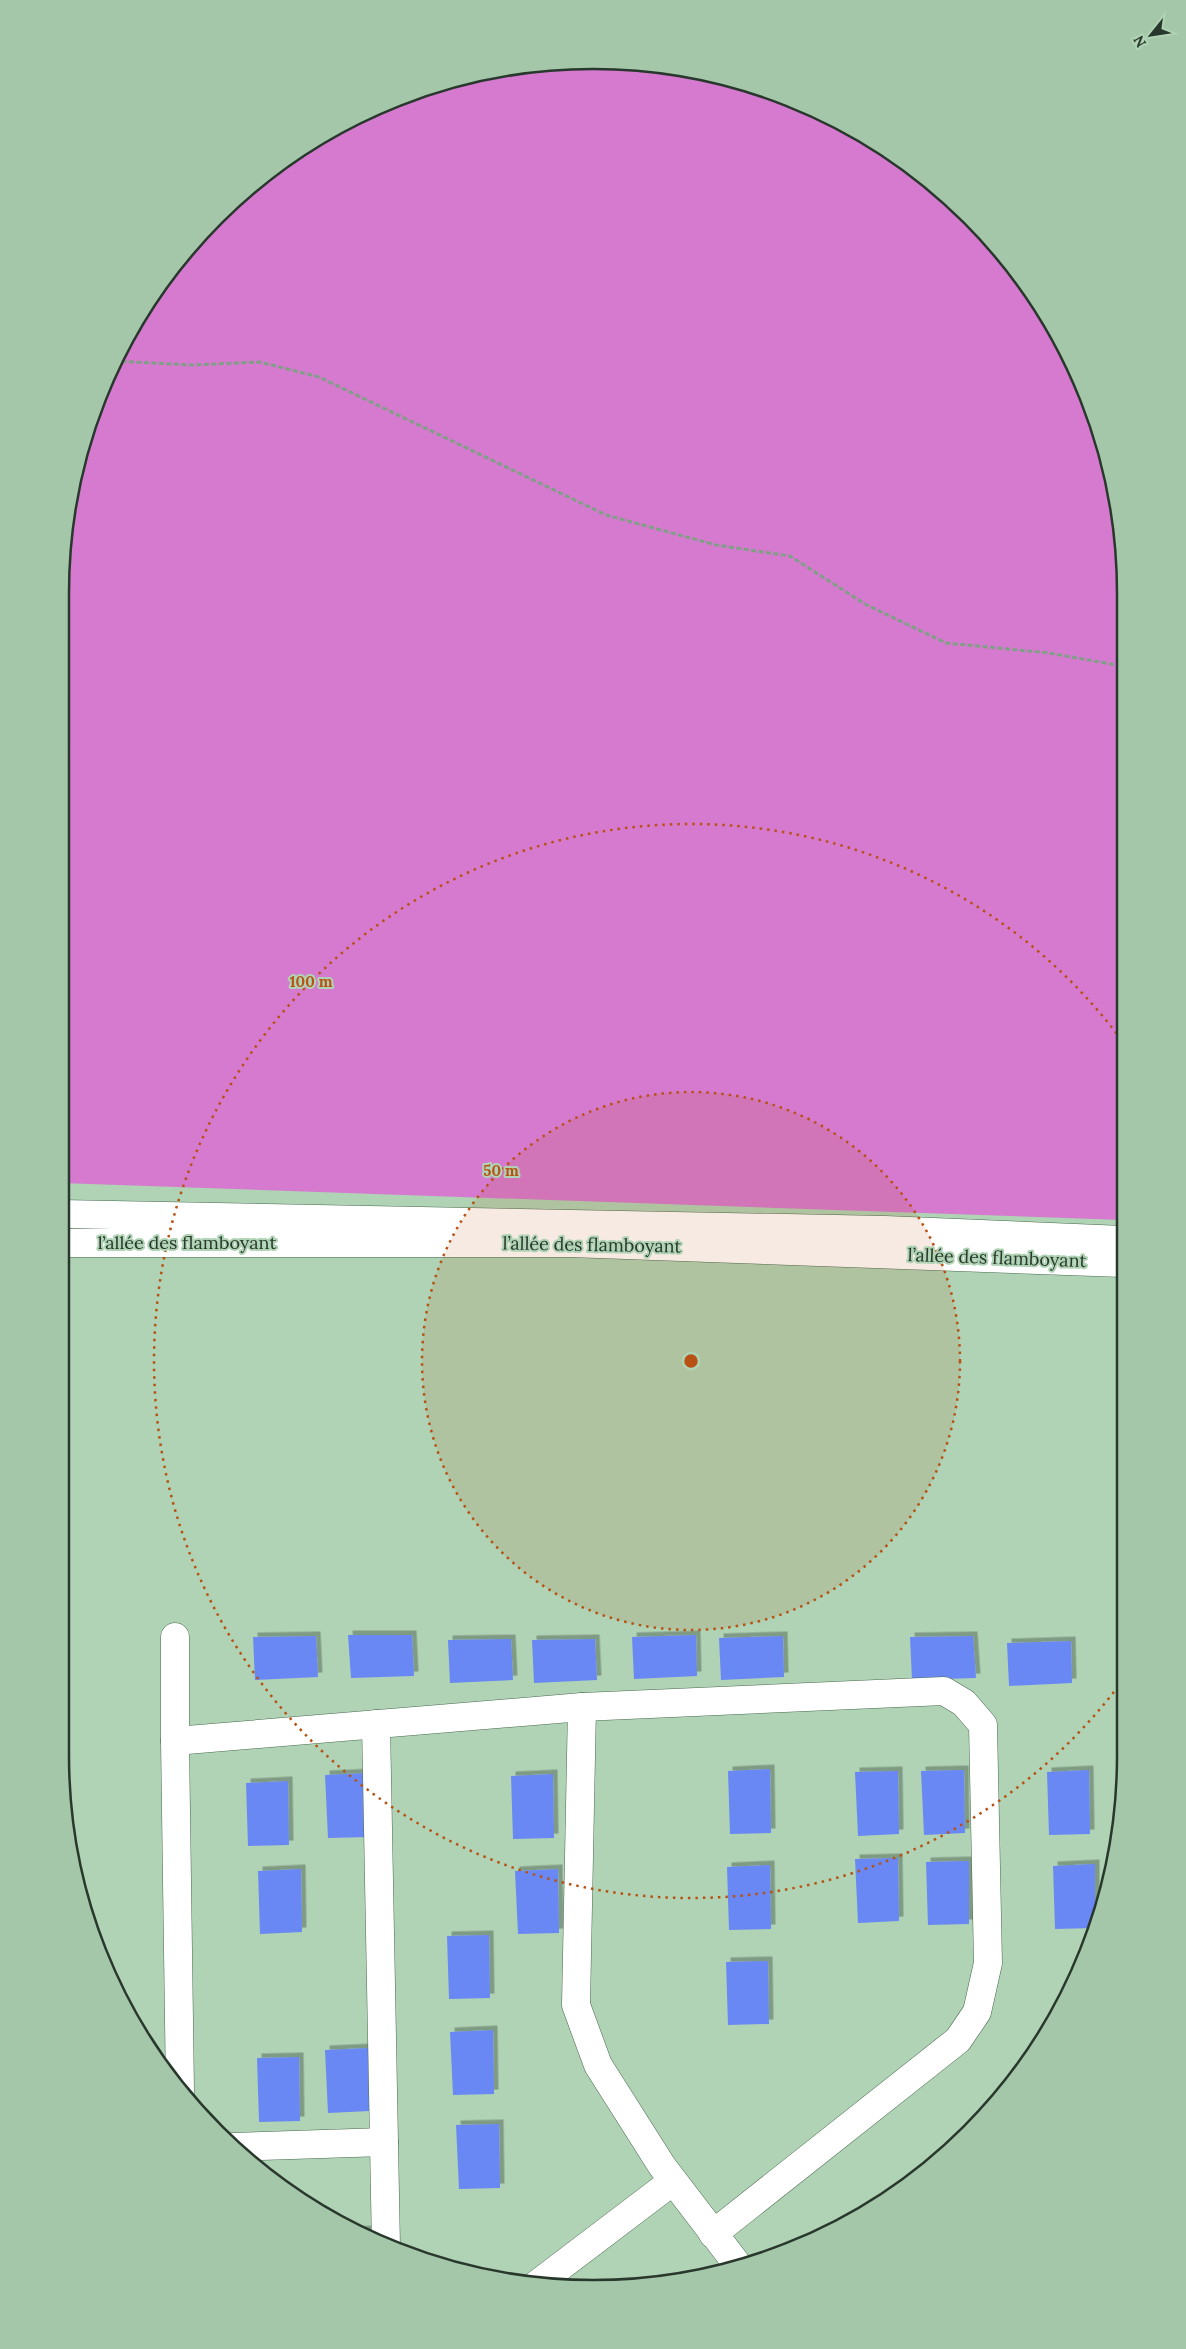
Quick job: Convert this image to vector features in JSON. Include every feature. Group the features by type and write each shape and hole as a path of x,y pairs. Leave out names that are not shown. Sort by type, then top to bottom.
{"street":[{"name":"l’allée des flamboyant","path":"69,1214 875,1230 1117,1240"},
{"name":"l’allée des flamboyant","path":"69,1242 570,1243 1117,1263"},
{"path":"176,1637 175,1742 180,2078"},
{"path":"175,1742 582,1707 944,1691 964,1702 983,1725 988,1962 977,2012 958,2040 713,2234"},
{"path":"582,1707 576,2005 598,2065 673,2181 734,2260"},
{"path":"376,1724 386,2237"},
{"path":"244,2148 384,2142"},
{"path":"545,2278 673,2181"}],"path":[{"path":"123,362 193,366 260,362 319,377 606,515 716,545 790,556 865,604 946,643 1049,653 1117,665"}],"shaded area":[{"path":"593,69 627,70 661,73 729,87 794,109 825,123 884,157 912,177 964,222 987,247 1029,302 1063,361 1089,424 1099,457 1113,525 1117,593 1117,1220 69,1183 69,593 73,525 79,491 97,424 109,392 139,331 177,274 199,247 247,199 302,157 331,139 392,109 424,97 457,87 525,73"}],"building":[{"path":"348,1635 412,1635 414,1676 351,1678"},
{"path":"696,1635 697,1676 634,1679 632,1637"},
{"path":"316,1636 318,1677 255,1680 253,1637"},
{"path":"783,1636 784,1677 721,1680 719,1638"},
{"path":"973,1636 976,1678 912,1680 910,1637"},
{"path":"511,1639 513,1680 450,1683 448,1640"},
{"path":"595,1639 597,1680 534,1683 532,1640"},
{"path":"1071,1641 1072,1683 1009,1686 1007,1643"},
{"path":"770,1769 771,1833 730,1834 728,1771"},
{"path":"964,1770 965,1833 924,1835 921,1771"},
{"path":"1089,1770 1090,1834 1049,1835 1047,1772"},
{"path":"898,1771 899,1834 858,1836 855,1772"},
{"path":"368,1773 369,1837 328,1838 325,1775"},
{"path":"553,1774 554,1838 513,1839 511,1776"},
{"path":"288,1781 289,1845 248,1846 246,1783"},
{"path":"898,1858 899,1921 858,1923 855,1859"},
{"path":"969,1861 969,1924 928,1925 926,1862"},
{"path":"1095,1864 1095,1905 1088,1928 1055,1929 1053,1866"},
{"path":"770,1865 771,1929 729,1930 727,1867"},
{"path":"301,1869 302,1932 260,1934 258,1871"},
{"path":"558,1869 559,1933 518,1934 515,1871"},
{"path":"489,1935 490,1998 449,1999 447,1936"},
{"path":"768,1961 769,2024 728,2025 726,1962"},
{"path":"493,2030 494,2094 453,2095 450,2032"},
{"path":"368,2048 369,2111 328,2113 325,2050"},
{"path":"299,2057 300,2121 259,2122 257,2058"},
{"path":"499,2124 500,2188 459,2189 456,2125"}]}
